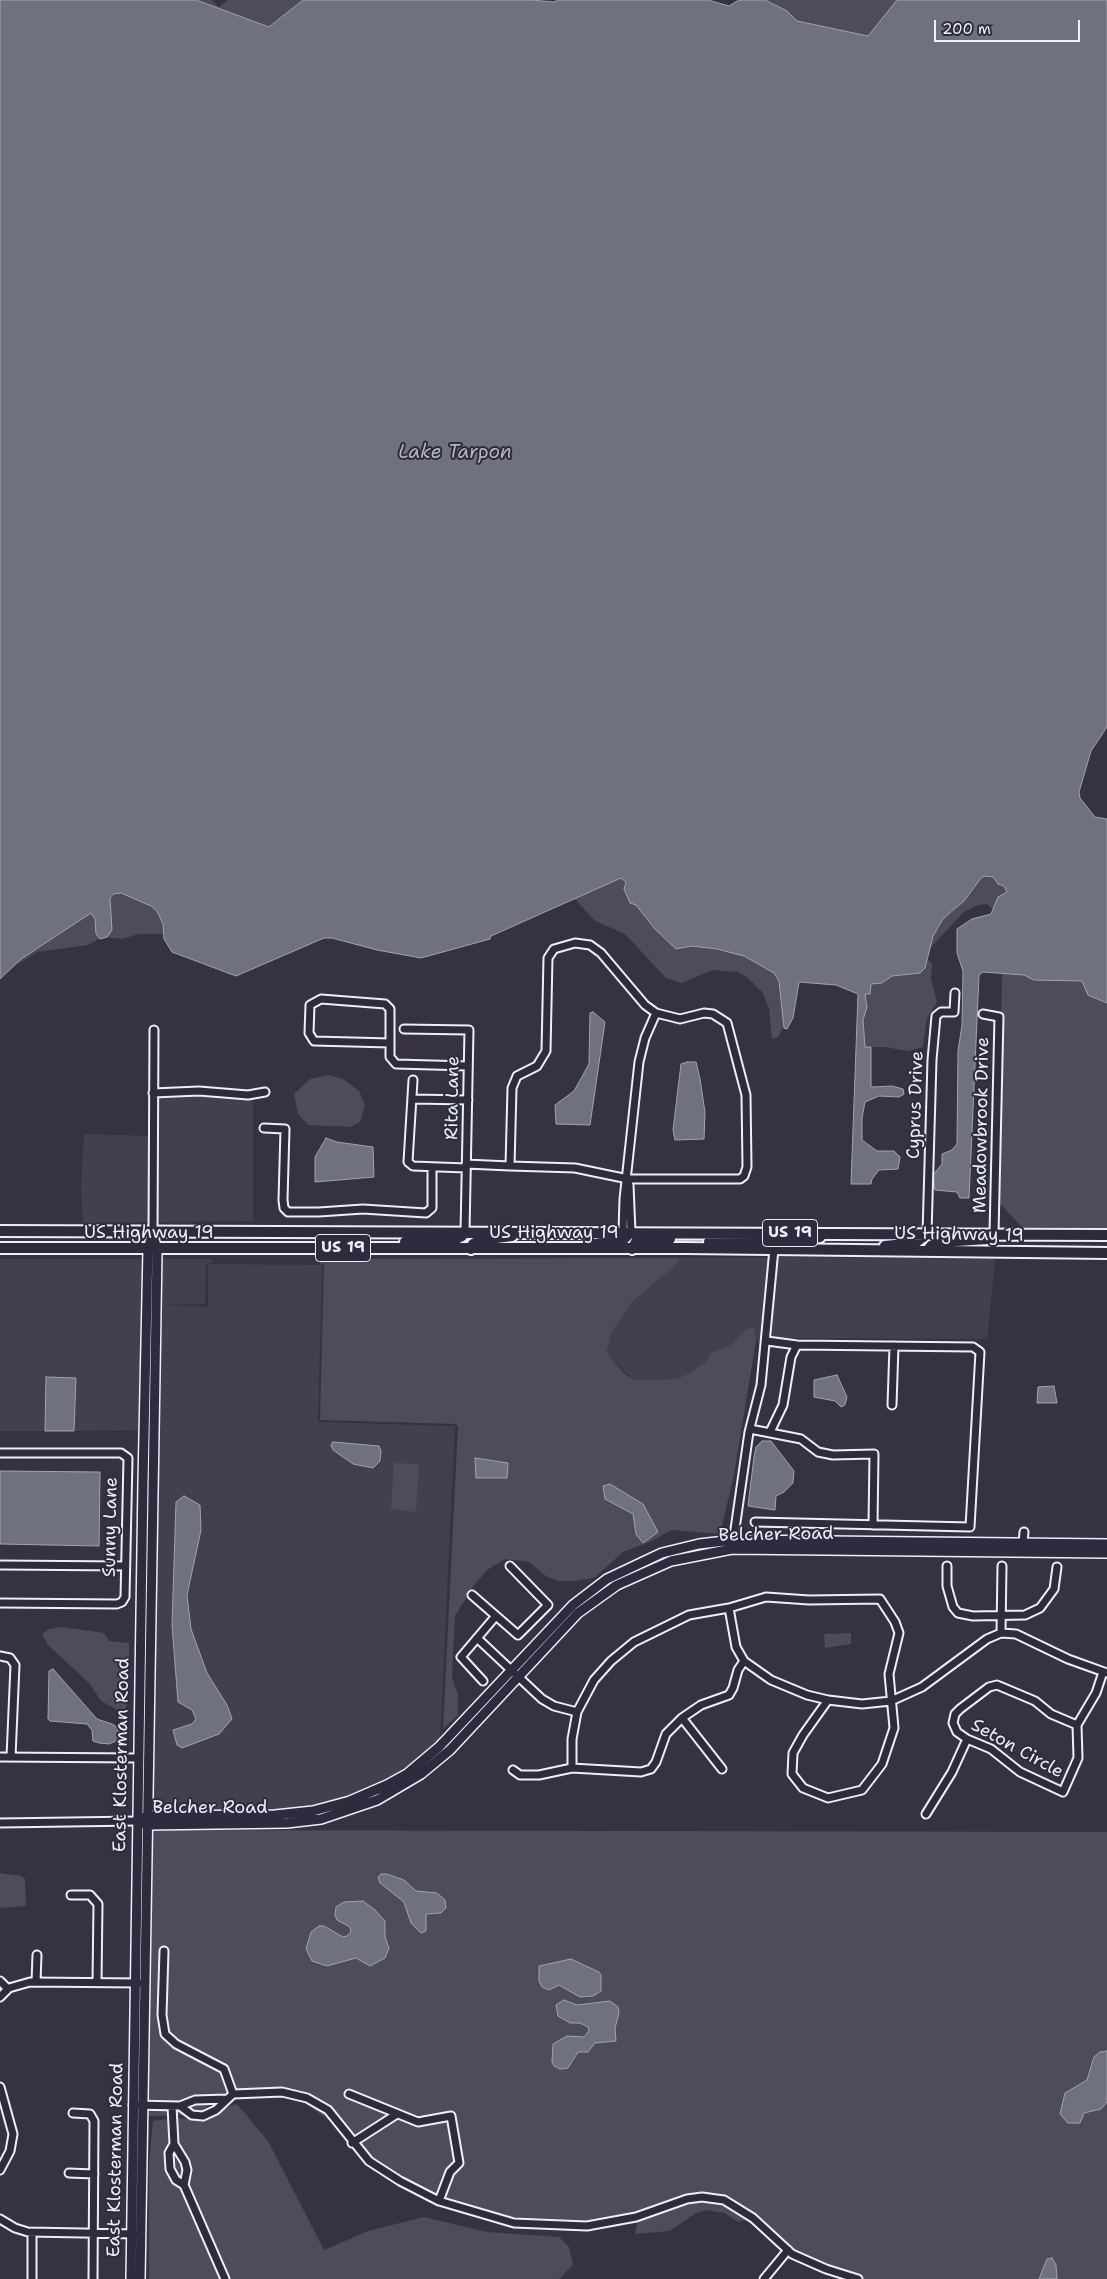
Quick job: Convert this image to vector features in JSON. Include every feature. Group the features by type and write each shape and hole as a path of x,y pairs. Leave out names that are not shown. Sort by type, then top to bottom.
{"highway":[{"name":"US Highway 19","path":"0,1231 700,1232 1107,1235"},
{"path":"348,1248 363,1242 452,1241 462,1236 465,1232"},
{"path":"471,1249 473,1244 480,1240 495,1240 530,1232"},
{"path":"575,1249 618,1241 624,1239 627,1232"},
{"path":"632,1249 633,1245 640,1241 688,1238 700,1232"},
{"path":"686,1248 703,1242 774,1239 794,1233"},
{"path":"774,1249 790,1241 838,1233"},
{"path":"870,1250 900,1243 915,1243 927,1234"},
{"path":"927,1251 931,1246 941,1242 970,1242 1016,1234"},
{"path":"1071,1252 1107,1246"},
{"name":"US Highway 19","path":"0,1248 686,1248 1107,1253"}],"main road":[{"name":"East Klosterman Road","path":"131,2279 136,2234 138,2105 139,1983 136,1821 153,1232"},
{"name":"East Klosterman Road","path":"139,1983 147,1821 147,1482"},
{"name":"Belcher Road","path":"733,1544 1107,1553"},
{"name":"Belcher Road","path":"136,1821 287,1823 321,1819 377,1800 422,1774 443,1756 514,1674 578,1613 616,1586 671,1561 733,1544 1107,1544"},
{"name":"East Klosterman Road","path":"136,2234 140,2279"}],"street":[{"path":"413,1080 413,1099 408,1136 408,1162 410,1165 432,1167 510,1166 575,1168 628,1180 735,1180 744,1176 746,1172 746,1095 727,1023 722,1017 713,1014 704,1013 680,1018 656,1013 646,1005 595,948 585,943 575,943 557,948 550,953 546,1051 537,1066 520,1074 513,1083 510,1166"},
{"name":"Cyprus Drive","path":"927,1234 932,1060 936,1016 941,1012 954,1012 955,993"},
{"path":"390,1043 314,1041 308,1033 310,1005 321,999 385,1004 390,1009 390,1043 390,1057 396,1064 468,1066"},
{"path":"627,1232 631,1200 628,1180 639,1062 645,1038 656,1013"},
{"name":"Meadowbrook Drive","path":"983,1014 999,1017 994,1234"},
{"name":"East Klosterman Road","path":"153,1232 154,1030"},
{"name":"Rita Lane","path":"404,1030 469,1030 465,1232"},
{"path":"153,1093 199,1090 248,1095 265,1092"},
{"path":"413,1099 468,1100"},
{"path":"264,1128 285,1129 283,1200 284,1208 288,1212 319,1212 363,1208 426,1213 430,1211 432,1167"},
{"path":"733,1544 750,1429 761,1386 767,1341 774,1249"},
{"path":"755,1522 970,1527 980,1352 973,1346 797,1345 767,1341"},
{"path":"770,1432 783,1406 791,1357 797,1345"},
{"path":"892,1405 894,1346"},
{"path":"750,1429 801,1439 818,1452 833,1455 874,1454 874,1525"},
{"name":"Sunny Lane","path":"0,1453 122,1454 128,1458 125,1597 120,1603 0,1604"},
{"path":"127,1482 147,1482"},
{"path":"1023,1543 1024,1532"},
{"path":"0,1566 125,1566"},
{"path":"472,1595 495,1618 518,1635 548,1605 510,1566"},
{"path":"947,1566 947,1586 954,1610 966,1615 1028,1614 1040,1608 1054,1589 1057,1567"},
{"path":"1001,1633 1002,1566"},
{"path":"572,1768 572,1739 577,1712 594,1680 611,1661 634,1642 690,1615 729,1608 766,1597 809,1600 880,1599 895,1622 899,1633 889,1674 894,1728 882,1764 862,1790 828,1798 803,1788 792,1774 793,1753 803,1735 828,1700"},
{"path":"729,1608 736,1647 744,1661 771,1680 807,1695 828,1700 862,1704 891,1701 922,1687 987,1639 1001,1633 1016,1634 1068,1659 1105,1672 1096,1693 1076,1725"},
{"path":"483,1681 461,1657 495,1618"},
{"path":"477,1638 542,1699 554,1706 577,1712"},
{"path":"0,1656 10,1658 14,1665 10,1757"},
{"path":"513,1770 520,1775 538,1775 572,1768 642,1772 651,1769 656,1762 666,1734 682,1718 701,1705 729,1695 738,1670 744,1661"},
{"name":"Seton Circle","path":"993,1685 1006,1687 1035,1701 1051,1714 1076,1725 1078,1758 1063,1792 1020,1772 991,1749 967,1739 957,1732 953,1723 955,1714 993,1685"},
{"path":"682,1718 722,1769"},
{"path":"926,1814 952,1772 967,1739"},
{"path":"0,1757 138,1758"},
{"path":"0,1823 136,1821"},
{"path":"71,1895 90,1895 98,1904 97,1982"},
{"path":"164,1951 162,2015 165,2034 176,2044 224,2069 230,2096"},
{"path":"36,1982 37,1955"},
{"path":"0,1981 8,1989"},
{"path":"0,1997 8,1989 23,1983 139,1983"},
{"path":"0,2087 13,2134 10,2151 0,2170"},
{"path":"138,2105 180,2106 204,2099 282,2092 307,2098 328,2110 352,2142 372,2164 439,2201 514,2224 568,2227 612,2223 687,2199 717,2198 724,2200 753,2218 788,2250 818,2266 858,2279"},
{"path":"349,2094 418,2122 451,2116 459,2163 450,2172 439,2201"},
{"path":"180,2106 192,2115 203,2116 216,2110 230,2096"},
{"path":"203,2116 205,2108 204,2099"},
{"path":"172,2106 173,2148 168,2162 176,2180 182,2183"},
{"path":"73,2113 90,2114 94,2121 93,2279"},
{"path":"352,2142 396,2114"},
{"path":"173,2148 186,2165 182,2183 225,2279"},
{"path":"172,2169 186,2165"},
{"path":"69,2173 94,2174"},
{"path":"0,2220 15,2228 32,2232 136,2234"},
{"path":"32,2232 32,2279"},
{"path":"764,2279 788,2250"}],"shaded area":[{"path":"196,0 211,0 219,7 228,0 305,0 269,27 260,28 204,10"},
{"path":"765,0 906,0 885,32 836,47"},
{"path":"985,876 994,877 1008,890 996,900 994,911 987,904 978,905 964,912 931,947 926,958 932,964 931,979 937,1002 927,1018 923,1047 908,1051 885,1047 865,1047 863,1020 867,1007 862,982 919,935 949,915 964,901 981,878"},
{"path":"621,878 633,886 633,889 625,889 698,938 783,965 786,1022 778,1037 772,1039 769,1008 762,992 747,977 737,972 712,970 682,983 666,978 625,934 595,921 573,897 595,885"},
{"path":"134,890 157,911 163,922 163,934 139,934 122,939 102,937 88,945 37,952 18,964 2,965 110,892"},
{"path":"1002,967 1083,981 1107,1003 1107,1228 1022,1227 998,1202"},
{"path":"329,1075 343,1079 359,1091 365,1105 360,1122 351,1127 308,1125 298,1114 294,1094 310,1079"},
{"path":"150,1095 150,1222 83,1223 81,1187 84,1134 148,1136"},
{"path":"156,1095 253,1099 253,1221 156,1222"},
{"path":"776,1257 995,1259 987,1339 770,1338"},
{"path":"679,1258 770,1258 764,1340 756,1340 755,1328 742,1333 729,1346 712,1352 704,1363 684,1376 674,1379 634,1380 612,1360 607,1350 612,1332 632,1302 675,1266"},
{"path":"679,1258 675,1266 632,1302 612,1332 607,1351 612,1360 626,1375 634,1380 674,1379 684,1376 704,1363 712,1352 729,1346 742,1333 752,1327 755,1328 756,1341 734,1475 720,1534 671,1530 652,1541 623,1552 594,1578 560,1581 547,1577 529,1562 505,1559 487,1570 473,1587 455,1616 452,1677 458,1695 458,1715 443,1729 458,1426 455,1424 320,1420 324,1265 320,1263 320,1259","holes":["631,1497 643,1504 650,1516 643,1543 636,1534 633,1514 606,1499"]},
{"path":"0,1259 145,1259 141,1430 74,1431 76,1378 47,1377 45,1431 0,1431"},
{"path":"160,1259 213,1259 213,1262 206,1264 205,1304 159,1305"},
{"path":"208,1264 322,1265 318,1422 455,1426 440,1739 425,1754 390,1779 358,1794 301,1809 162,1812 157,1811 151,1805 160,1305 208,1307"},
{"path":"394,1463 419,1464 416,1512 391,1509"},
{"path":"62,1627 104,1633 109,1641 129,1643 129,1689 125,1714 101,1701 88,1682 48,1645 42,1634 49,1629"},
{"path":"851,1633 851,1644 825,1648 824,1634"},
{"path":"153,1830 1107,1832 1107,2279 844,2279 809,2267 781,2249 746,2220 738,2222 725,2213 706,2210 696,2213 670,2231 635,2234 638,2219 610,2228 574,2231 507,2227 439,2206 384,2176 356,2153 330,2121 305,2103 286,2097 262,2095 210,2104 202,2111 188,2115 147,2116"},
{"path":"0,1873 21,1876 25,1879 26,1906 0,1908"},
{"path":"237,2104 268,2141 324,2250 368,2231 424,2217 487,2232 559,2237 569,2247 573,2265 559,2279 149,2279 149,2163 153,2121 174,2118 203,2120 220,2109"}],"water":[{"name":"Lake Tarpon","path":"0,0 196,0 269,27 303,0 531,0 554,2 558,0 708,0 729,6 739,0 765,0 787,11 797,21 868,36 897,0 1107,0 1107,727 1091,751 1079,792 1080,798 1095,817 1107,819 1107,1003 1088,995 1082,981 1034,980 1024,975 983,972 979,975 969,1198 960,1198 957,1192 935,1190 933,1175 942,1164 942,1154 952,1150 957,1144 958,1051 962,1025 963,971 957,953 957,929 972,919 991,914 998,897 1007,892 1004,886 998,884 993,877 985,876 981,878 964,901 943,919 933,936 925,968 920,973 892,976 882,983 871,984 870,994 865,994 867,1007 863,1020 865,1047 871,1047 871,1087 892,1086 903,1089 904,1094 899,1097 879,1096 865,1102 862,1118 862,1140 877,1151 894,1151 900,1157 898,1169 879,1170 872,1179 871,1184 851,1184 858,994 836,985 799,982 793,1018 787,1029 784,1028 779,981 774,973 744,956 717,949 692,946 676,949 655,929 636,905 630,903 624,889 626,882 621,878 491,936 490,939 421,958 377,950 332,938 324,938 236,976 172,952 164,939 163,924 157,911 151,906 121,893 113,894 110,898 112,930 107,937 100,939 96,934 95,919 91,913 21,959 0,979"},
{"path":"593,1012 605,1022 590,1125 556,1124 555,1105 574,1091 589,1064 590,1013"},
{"path":"696,1062 700,1079 705,1112 704,1139 675,1140 673,1130 681,1064"},
{"path":"326,1138 337,1142 373,1147 374,1177 315,1182 315,1157"},
{"path":"837,1375 847,1397 845,1405 841,1407 835,1401 814,1397 814,1380"},
{"path":"46,1377 76,1378 74,1431 45,1431"},
{"path":"1054,1386 1057,1403 1037,1403 1038,1387"},
{"path":"762,1441 771,1441 794,1471 793,1483 784,1492 776,1496 775,1510 748,1506 756,1447"},
{"path":"333,1442 379,1446 381,1451 380,1461 373,1468 353,1464 333,1450 331,1445"},
{"path":"475,1458 508,1463 507,1478 476,1478"},
{"path":"0,1471 100,1472 99,1546 0,1544"},
{"path":"610,1484 643,1504 658,1532 643,1543 636,1534 633,1514 605,1499 603,1486"},
{"path":"184,1496 200,1505 201,1530 187,1595 191,1629 207,1673 227,1705 232,1719 219,1734 182,1748 177,1745 173,1730 192,1724 196,1719 192,1710 178,1702 172,1625 176,1502"},
{"path":"53,1669 97,1719 112,1724 123,1731 123,1738 109,1744 99,1743 93,1741 92,1730 87,1724 50,1721 48,1719 49,1671"},
{"path":"381,1874 387,1874 404,1880 416,1891 437,1893 445,1900 446,1908 441,1913 426,1914 426,1931 421,1933 411,1923 404,1902 380,1883 378,1877"},
{"path":"363,1901 385,1921 385,1937 389,1948 385,1958 370,1966 356,1958 327,1966 312,1961 306,1949 311,1932 319,1926 324,1926 343,1937 347,1936 351,1932 350,1927 337,1920 335,1915 336,1907 344,1902"},
{"path":"571,1959 599,1972 601,1975 601,1991 593,1996 580,1997 559,1985 549,1990 542,1987 539,1981 539,1966"},
{"path":"564,2000 577,2005 610,2001 618,2007 619,2013 615,2028 616,2041 595,2043 588,2052 578,2052 568,2068 560,2069 554,2066 552,2062 553,2044 567,2036 584,2037 589,2031 588,2027 580,2023 570,2023 558,2016 556,2005"},
{"path":"1107,2051 1107,2102 1101,2109 1084,2113 1080,2123 1068,2123 1060,2114 1065,2093 1087,2080 1094,2057 1100,2052"},
{"path":"1052,2258 1056,2265 1057,2279 1039,2279 1047,2259"}]}
